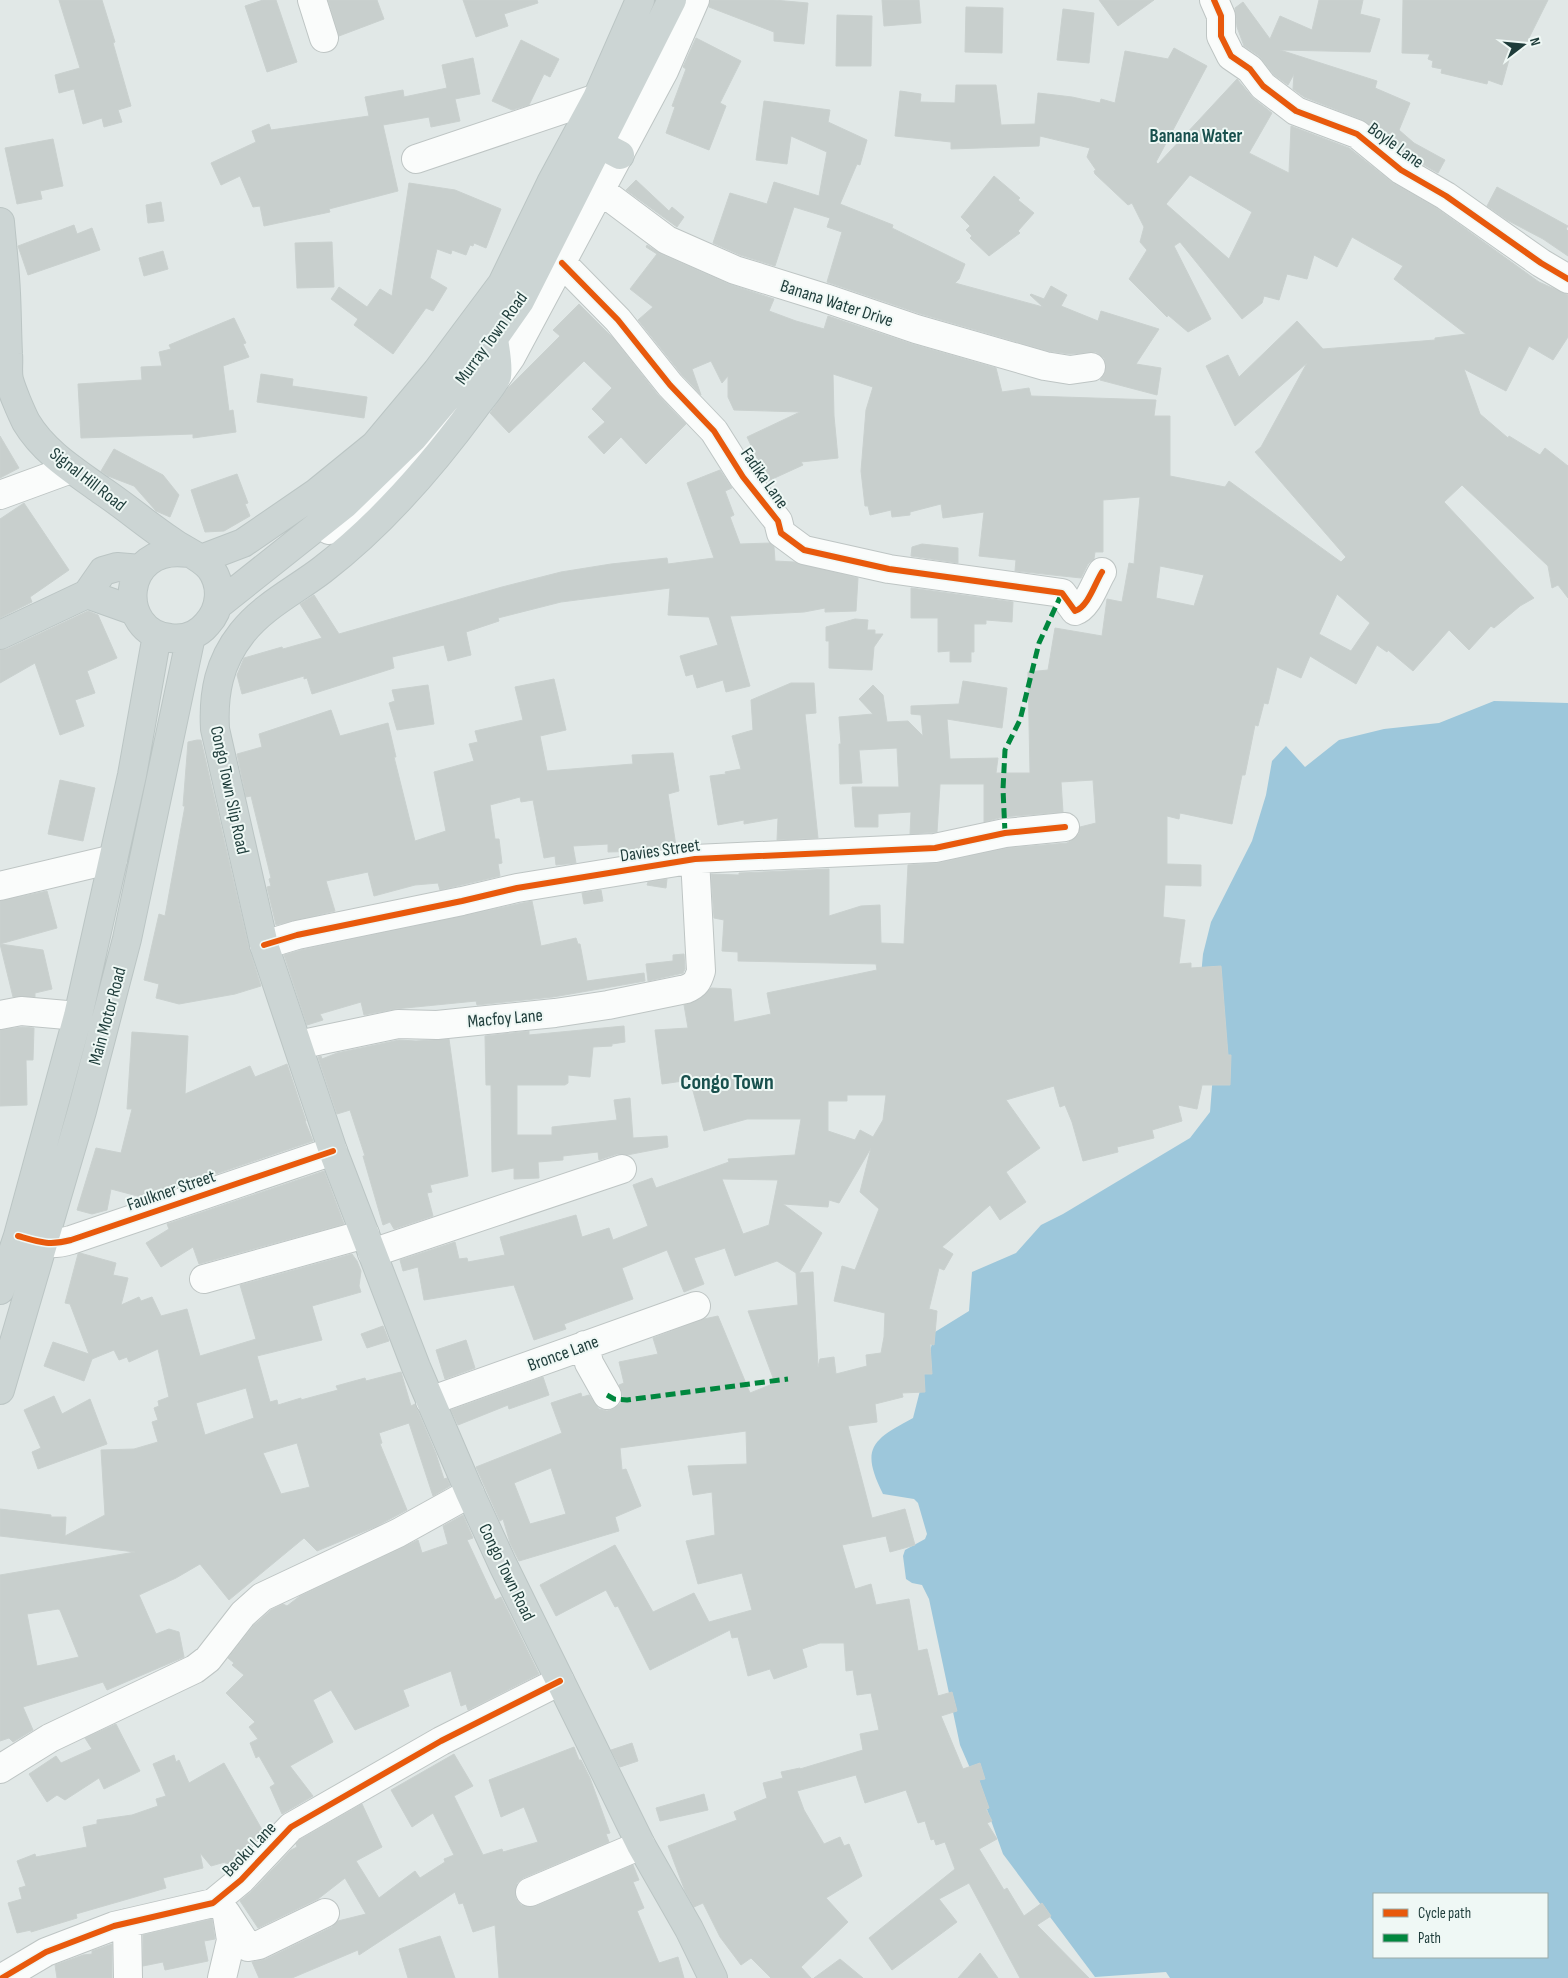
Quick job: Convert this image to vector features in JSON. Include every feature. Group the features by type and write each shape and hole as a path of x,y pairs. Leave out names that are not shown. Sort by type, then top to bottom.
{"main road":[{"name":"Murray Town Road","path":"194,556 242,543 316,493 375,445 437,371 502,284 551,183 597,98 640,0"},
{"name":"Murray Town Road","path":"218,605 244,582 285,553 345,504 487,369 494,338 520,301 609,150 672,0"},
{"name":"Signal Hill Road","path":"0,222 6,291 5,374 26,422 49,452 71,470 194,556"},
{"name":"Congo Town Slip Road","path":"333,1151 264,944 215,729 214,704 219,677 224,663 242,632 255,618 322,570 402,498 446,446 487,369"},
{"path":"146,564 150,526"},
{"path":"175,551 194,556 210,568 216,579 219,592 218,605 213,618 203,629 191,636 180,639 157,635 148,628 135,611 132,596 134,582 146,564 162,553 175,551"},
{"path":"0,636 87,594 103,570 146,564"},
{"path":"87,594 135,611"},
{"name":"Main Motor Road","path":"0,1390 78,1016 132,775 157,635"},
{"name":"Main Motor Road","path":"2,1281 30,1240 82,1111 127,939 191,636"},
{"name":"Congo Town Road","path":"333,1151 430,1400 470,1494 641,1845 715,1977"}],"street":[{"path":"312,0 324,38"},
{"path":"487,369 511,357 600,190 609,150 664,71 694,0"},
{"name":"Boyle Lane","path":"1214,0 1221,16 1221,36 1231,56 1250,69 1263,86 1296,111 1357,134 1401,170 1446,196 1541,264 1568,279"},
{"path":"416,159 597,98"},
{"name":"Banana Water Drive","path":"600,190 667,240 735,270 916,329 1044,366 1070,370 1091,366"},
{"name":"Fadika Lane","path":"562,263 618,320 670,385 714,431 743,477 778,521 781,533 804,550 889,570 1062,593 1075,611 1084,604 1102,572"},
{"path":"0,495 71,470"},
{"name":"Davies Street","path":"264,944 297,935 517,888 695,859 935,848 1005,833 1065,827"},
{"path":"0,886 85,864 113,859"},
{"name":"Macfoy Lane","path":"298,1046 398,1024 437,1025 554,1013 686,990 694,986 701,971 695,859"},
{"path":"0,1015 21,1011 78,1016"},
{"name":"Faulkner Street","path":"30,1240 56,1244 71,1240 333,1151"},
{"path":"204,1280 369,1243 622,1169"},
{"name":"Bronce Lane","path":"430,1400 696,1306"},
{"path":"585,1345 589,1363 607,1395"},
{"path":"0,1769 50,1738 195,1669 208,1659 243,1614 262,1597 398,1533 470,1494"},
{"name":"Beoku Lane","path":"2,1978 46,1952 114,1926 213,1903 225,1904 241,1880 291,1827 441,1740 560,1681"},
{"path":"530,1892 641,1845"},
{"path":"225,1904 248,1947 259,1945 325,1913"},
{"path":"222,1978 231,1940 225,1904"},
{"path":"127,1924 128,1978"}],"water":[{"path":"1494,701 1568,703 1568,1978 1170,1978 1166,1972 1095,1977 1003,1854 983,1798 960,1745 929,1599 922,1585 912,1583 906,1579 903,1556 905,1550 925,1539 927,1534 918,1503 914,1499 883,1494 872,1466 874,1447 888,1433 913,1418 935,1332 969,1311 972,1272 1016,1253 1041,1225 1063,1214 1190,1138 1210,1112 1213,1074 1198,1009 1203,954 1211,922 1252,841 1266,795 1272,761 1286,746 1305,767 1339,740 1384,729 1439,723"}],"building":[{"path":"59,0 102,0 131,106 118,110 122,122 104,127 102,118 83,124 74,89 59,93 55,75 80,68"},
{"path":"263,0 276,0 297,62 267,72 245,6"},
{"path":"328,0 377,0 384,19 339,36"},
{"path":"463,0 537,0 538,3 504,14 508,26 476,37"},
{"path":"710,0 774,0 808,3 804,44 774,41 774,32 709,7"},
{"path":"882,0 919,0 921,23 884,26"},
{"path":"1099,0 1154,0 1118,26"},
{"path":"1319,0 1363,0 1360,14 1380,19 1370,52 1280,50 1377,81 1375,88 1410,103 1399,130 1414,143 1445,160 1438,173 1410,157 1363,120 1304,97 1293,89 1294,74 1288,85 1274,75 1259,56 1244,46 1237,27 1235,8 1243,2 1270,39 1280,16 1312,30"},
{"path":"1403,0 1548,0 1523,50 1513,45 1502,85 1488,80 1487,84 1441,73 1442,69 1432,67 1433,61 1428,59 1430,54 1402,53"},
{"path":"966,7 1003,8 1002,53 965,52"},
{"path":"1063,9 1094,13 1089,63 1057,60"},
{"path":"837,15 872,16 871,66 836,66"},
{"path":"696,38 741,61 720,103 726,106 709,150 666,133 675,107 672,106 686,69 683,67"},
{"path":"521,40 559,59 550,77 544,74 529,105 512,110 492,101"},
{"path":"1174,48 1207,66 1156,162 1158,164 1237,79 1253,98 1272,113 1249,153 1289,173 1291,126 1349,148 1393,183 1438,209 1539,282 1568,295 1568,337 1553,360 1529,346 1506,391 1464,369 1480,414 1508,438 1509,436 1540,455 1545,448 1568,466 1568,598 1558,585 1552,588 1548,566 1462,485 1444,502 1534,598 1520,606 1494,628 1491,626 1469,650 1449,630 1413,671 1388,650 1387,652 1377,645 1356,684 1310,656 1301,678 1277,667 1268,704 1264,703 1258,726 1255,725 1245,775 1242,775 1232,824 1180,813 1179,819 1167,816 1167,864 1201,865 1201,886 1165,885 1163,917 1185,920 1179,964 1191,963 1191,968 1221,966 1228,1055 1231,1055 1230,1085 1202,1085 1197,1109 1178,1105 1182,1121 1152,1130 1154,1138 1117,1147 1118,1152 1083,1161 1072,1122 1065,1105 1060,1107 1054,1086 1006,1100 1040,1148 1006,1172 1026,1202 1000,1220 990,1205 942,1247 953,1254 944,1270 939,1268 929,1309 937,1311 934,1345 930,1344 932,1374 924,1374 925,1392 902,1393 903,1397 875,1404 877,1422 848,1426 872,1518 905,1509 915,1545 890,1552 886,1536 842,1545 855,1589 871,1584 876,1605 909,1599 918,1651 927,1649 938,1696 952,1692 957,1711 941,1716 963,1769 980,1763 985,1779 979,1780 989,1808 986,1809 992,1821 987,1823 997,1839 979,1849 1004,1890 1007,1888 1024,1916 1042,1903 1051,1916 1037,1925 1089,1978 1020,1978 969,1883 939,1899 957,1922 892,1970 869,1938 955,1869 945,1842 936,1845 934,1839 931,1840 925,1821 918,1823 906,1790 865,1803 856,1775 797,1791 804,1810 824,1844 840,1837 844,1846 849,1844 862,1876 826,1898 848,1922 801,1967 811,1978 771,1978 751,1958 741,1965 720,1937 703,1903 694,1907 685,1891 668,1846 737,1820 734,1812 767,1798 763,1783 783,1778 781,1772 800,1769 863,1750 860,1734 879,1730 871,1693 857,1695 853,1670 846,1671 844,1643 820,1643 802,1649 807,1667 774,1679 770,1669 748,1676 738,1637 732,1638 730,1630 650,1670 618,1606 615,1607 606,1590 556,1616 540,1585 615,1545 653,1612 694,1593 709,1622 752,1610 742,1573 698,1584 686,1541 715,1535 712,1492 693,1495 688,1466 747,1464 746,1431 620,1448 622,1470 626,1469 641,1506 615,1517 619,1531 519,1561 510,1543 503,1519 500,1521 476,1467 562,1433 551,1403 581,1393 582,1397 589,1395 599,1409 607,1411 615,1408 621,1403 623,1396 619,1385 624,1383 619,1362 658,1354 653,1338 704,1319 718,1316 750,1393 775,1383 748,1311 798,1305 796,1273 777,1261 735,1276 725,1248 694,1258 704,1284 684,1292 667,1250 622,1268 633,1299 564,1324 566,1329 534,1340 514,1285 424,1300 418,1267 403,1271 400,1260 455,1242 459,1259 467,1258 468,1262 505,1255 500,1237 576,1215 582,1237 609,1228 613,1240 648,1226 633,1185 652,1178 656,1188 729,1162 728,1159 795,1155 801,1119 747,1119 704,1131 690,1080 662,1084 655,1030 688,1028 684,1005 700,999 711,988 731,989 734,1022 771,1014 767,993 877,970 876,964 738,961 738,952 722,951 724,920 714,918 711,874 739,875 739,873 829,869 829,916 861,906 880,905 881,943 904,944 908,865 938,863 1007,848 1067,843 1079,834 1080,827 1096,823 1093,780 1061,782 1063,812 1003,817 984,822 984,784 940,784 937,832 910,834 911,812 878,814 878,827 855,827 852,787 899,787 897,748 859,750 862,783 840,784 839,744 841,744 839,717 873,714 859,699 873,685 883,695 887,722 908,721 923,736 921,715 911,714 911,706 959,704 963,681 1007,688 1002,728 947,719 950,759 998,758 996,773 1030,773 1028,672 1048,670 1055,628 1102,636 1107,599 1122,602 1129,563 1134,564 1140,497 1103,500 1103,552 1095,552 1094,559 1088,564 1081,578 1015,571 1016,560 979,556 984,512 943,518 941,504 910,512 910,515 892,517 891,510 870,515 868,506 865,506 861,471 866,410 873,387 833,374 838,458 801,462 803,465 768,481 747,437 800,412 734,410 728,397 728,376 722,383 711,361 692,369 701,395 682,375 638,320 653,307 630,289 657,254 646,247 647,245 661,254 729,284 774,299 769,311 796,321 824,329 828,316 912,344 996,368 1002,392 1029,388 1031,396 1156,400 1154,416 1170,416 1170,476 1225,487 1229,481 1341,562 1346,557 1255,452 1261,447 1307,363 1235,426 1206,366 1228,355 1239,377 1297,321 1323,349 1435,340 1435,338 1466,334 1394,279 1403,266 1352,237 1337,267 1314,255 1307,279 1287,274 1279,300 1264,296 1262,303 1242,319 1180,242 1174,246 1211,319 1188,332 1168,315 1167,317 1129,279 1147,250 1140,242 1144,227 1132,203 1128,205 1095,174 1094,171 1096,170 1087,157 1090,148 1040,136 1039,146 951,149 951,142 895,136 900,91 921,94 920,102 955,103 956,85 996,85 1001,125 1035,124 1038,93 1100,103 1101,99 1115,103 1125,51 1168,59","holes":["1190,175 1252,212 1229,259 1166,204","1160,566 1204,575 1194,606 1156,598","1337,594 1370,623 1351,651 1319,634","847,1095 886,1095 883,1120 873,1137 860,1130 855,1140 828,1131 828,1101 847,1101","871,1148 860,1192 879,1209 855,1270 842,1266 834,1301 885,1313 884,1337 881,1353 866,1355 867,1366 836,1374 834,1357 820,1359 818,1367 813,1272 799,1273 822,1233 783,1204 828,1207 829,1200 839,1203","722,1179 778,1180 769,1225 743,1234","551,1468 566,1514 530,1524 514,1483"]},
{"path":"473,58 480,94 455,99 460,121 431,127 429,117 383,125 398,191 329,209 330,212 264,226 260,206 253,207 240,176 221,185 211,163 256,142 252,131 269,124 271,130 369,116 365,97 403,90 404,97 447,88 442,65"},
{"path":"764,101 830,110 828,122 867,140 860,165 857,164 840,204 893,225 892,228 965,264 959,279 955,283 1043,307 1030,295 1044,299 1051,286 1067,295 1061,306 1098,321 1101,311 1159,329 1136,364 1161,368 1157,395 1100,380 1105,373 1106,365 1104,358 1096,352 1070,354 1048,351 921,314 827,282 842,232 827,227 830,218 794,207 775,266 740,255 713,243 730,193 767,204 774,182 819,196 827,152 791,136 787,164 756,160"},
{"path":"53,139 63,186 40,191 42,199 17,204 5,148"},
{"path":"994,176 1020,198 1018,200 1034,213 1018,231 1020,233 989,256 970,238 972,236 966,230 970,226 961,217"},
{"path":"636,180 669,211 672,207 684,217 677,227 626,190"},
{"path":"409,183 455,190 501,209 486,248 474,243 473,246 470,245 466,255 452,250 451,254 437,249 430,278 447,288 433,311 426,308 393,354 354,325 358,319 331,299 339,287 367,307 380,289 392,296"},
{"path":"1497,187 1568,226 1566,229 1568,231 1568,256 1487,206"},
{"path":"161,202 164,221 148,223 146,205"},
{"path":"74,225 77,234 92,228 100,250 28,275 18,246"},
{"path":"332,242 334,287 297,288 295,243"},
{"path":"163,251 168,269 144,276 139,258"},
{"path":"579,304 614,339 658,395 686,424 646,464 621,437 604,454 588,437 605,422 592,409 612,388 584,361 509,433 490,413 508,388 560,336 553,330"},
{"path":"234,318 246,343 243,344 249,357 223,366 229,411 233,410 236,432 193,438 193,434 81,438 78,384 142,380 141,367 162,366 159,352 171,349 169,345"},
{"path":"261,374 293,379 292,386 367,397 364,418 257,402"},
{"path":"0,436 19,468 0,478"},
{"path":"114,449 163,475 179,495 170,517 156,511 134,486 108,476 101,471"},
{"path":"720,470 732,488 725,491 734,515 730,517 740,544 770,543 774,547 775,561 794,562 858,578 856,611 825,612 825,608 804,612 730,616 750,686 726,692 723,680 697,688 693,674 686,676 680,656 718,645 709,617 668,615 670,588 561,602 498,618 499,621 466,632 471,655 448,661 444,645 392,657 394,668 312,694 307,678 304,679 304,676 242,694 237,675 244,658 322,638 300,604 314,595 339,634 561,572 667,558 668,564 714,558 687,483"},
{"path":"237,474 248,503 245,504 250,516 224,531 205,532 191,490"},
{"path":"24,503 69,570 30,597 32,602 0,618 0,519"},
{"path":"922,544 958,548 958,563 911,556 912,547"},
{"path":"911,588 1013,602 1012,622 986,620 986,624 974,624 974,652 971,652 971,662 950,662 950,651 938,652 938,618 911,618"},
{"path":"88,611 98,615 117,658 87,671 95,693 75,700 84,726 60,735 35,663 0,683 0,650 7,649"},
{"path":"855,619 868,620 867,630 875,630 875,634 883,634 874,647 872,670 829,668 829,641 826,641 826,627"},
{"path":"554,679 566,730 540,736 547,771 633,764 632,755 673,753 679,791 668,794 676,846 645,851 608,852 608,844 573,846 576,863 556,865 555,856 544,858 533,800 521,802 520,797 490,805 495,839 499,839 502,863 498,864 500,876 440,890 438,883 415,885 374,896 368,872 326,881 335,911 276,925 267,887 271,886 269,879 271,878 251,796 246,797 237,754 262,747 259,734 331,710 340,736 388,723 396,757 394,757 415,841 446,831 434,772 474,761 469,744 478,742 475,731 523,720 515,687"},
{"path":"791,683 814,683 816,713 805,714 818,838 777,840 778,818 744,824 744,820 718,825 710,776 726,774 725,772 741,769 732,736 753,730 751,700"},
{"path":"428,685 434,724 397,730 389,703 395,701 392,690"},
{"path":"201,740 249,948 261,986 235,994 179,1004 156,998 159,984 144,980 159,914 165,916 185,806 183,806 188,742"},
{"path":"60,780 95,788 83,841 48,834"},
{"path":"667,879 666,888 647,885 648,882"},
{"path":"601,890 603,901 584,904 582,893"},
{"path":"47,891 57,928 0,944 0,901"},
{"path":"532,901 541,946 576,938 578,944 580,944 587,981 644,973 645,981 553,997 477,1005 476,1001 395,1009 364,1015 361,1002 320,1014 323,1020 307,1025 284,955"},
{"path":"0,944 43,950 52,989 35,993 35,997 13,997"},
{"path":"684,954 685,969 683,973 648,981 646,964 673,961 673,955"},
{"path":"624,1026 625,1042 612,1044 612,1046 593,1047 590,1077 568,1075 568,1083 565,1085 517,1085 517,1135 552,1135 552,1127 617,1120 614,1100 630,1098 633,1138 667,1136 668,1147 627,1155 617,1154 599,1160 598,1152 563,1156 563,1160 538,1162 539,1178 514,1179 514,1168 492,1172 491,1085 486,1085 485,1036 529,1031 529,1035"},
{"path":"22,1027 34,1028 33,1060 26,1060 27,1105 0,1106 0,1030"},
{"path":"132,1032 188,1036 185,1094 250,1066 255,1077 287,1064 313,1141 145,1198 111,1189 107,1210 92,1214 77,1210 96,1148 121,1153 132,1109 127,1109"},
{"path":"449,1039 468,1176 430,1185 432,1192 427,1193 433,1216 394,1229 390,1222 383,1225 363,1156 365,1156 350,1110 337,1114 318,1057 321,1056 322,1059 337,1053 399,1040"},
{"path":"324,1171 344,1224 199,1264 193,1247 161,1267 146,1243 169,1229 167,1224"},
{"path":"78,1254 116,1263 113,1275 128,1278 121,1305 139,1297 141,1301 152,1297 161,1316 187,1309 200,1356 256,1339 240,1285 352,1254 361,1271 359,1286 361,1292 312,1306 322,1340 257,1356 270,1402 277,1400 278,1405 301,1398 301,1400 338,1390 336,1386 365,1378 366,1381 401,1372 411,1406 415,1404 436,1454 444,1479 447,1478 450,1486 433,1496 409,1423 379,1433 382,1443 380,1444 407,1510 377,1526 317,1551 304,1538 229,1600 200,1564 176,1578 139,1595 156,1634 169,1629 179,1632 184,1657 107,1690 103,1682 23,1707 33,1730 13,1742 9,1738 0,1741 0,1575 135,1552 0,1536 0,1509 51,1515 51,1517 66,1517 65,1536 105,1515 101,1450 134,1449 158,1442 152,1422 158,1420 154,1408 159,1406 158,1401 169,1397 158,1349 129,1362 127,1357 119,1360 114,1350 92,1359 84,1381 44,1366 53,1342 89,1354 70,1304 65,1303","holes":["246,1388 254,1418 205,1435 196,1403","297,1443 310,1487 281,1494 263,1453","60,1610 79,1657 37,1666 27,1614"]},
{"path":"383,1326 389,1341 367,1348 361,1334"},
{"path":"466,1340 475,1368 445,1379 436,1350"},
{"path":"543,1377 549,1395 509,1409 508,1405 458,1425 451,1410"},
{"path":"54,1396 62,1414 90,1399 107,1444 38,1469 32,1452 41,1448 24,1410"},
{"path":"463,1515 473,1538 467,1540 495,1600 501,1597 539,1674 468,1710 466,1704 461,1706 451,1671 403,1690 409,1706 355,1730 331,1690 313,1700 333,1742 290,1766 313,1796 282,1814 270,1787 275,1784 259,1756 256,1758 250,1743 258,1739 249,1727 255,1722 226,1693 244,1675 232,1665 234,1663 228,1658 254,1625 271,1610 283,1604 287,1606 300,1596 418,1540 422,1553 448,1544 443,1526"},
{"path":"116,1724 140,1771 104,1789 99,1778 65,1800 57,1795 47,1802 29,1774 56,1756 61,1763 92,1749 85,1738"},
{"path":"632,1743 638,1761 620,1767 611,1750"},
{"path":"574,1747 579,1760 581,1760 590,1778 610,1833 606,1834 609,1842 523,1878 517,1883 515,1890 516,1899 521,1905 528,1907 536,1906 633,1865 639,1880 633,1882 644,1908 637,1911 659,1963 678,1957 684,1978 499,1978 495,1925 473,1932 463,1903 459,1904 455,1892 359,1955 358,1950 292,1978 259,1978 252,1962 266,1959 332,1927 338,1921 366,1914 345,1878 318,1899 258,1928 240,1901 291,1850 297,1847 296,1844 301,1839 362,1804 382,1847 356,1861 379,1898 415,1871 420,1878 445,1862 444,1859 454,1855 433,1813 412,1827 391,1790 454,1754 473,1786 454,1796 483,1855 502,1849 503,1852 538,1842 524,1807 501,1817 489,1780"},
{"path":"174,1755 176,1762 179,1760 189,1783 224,1763 264,1833 229,1869 225,1862 211,1866 200,1853 203,1868 163,1878 166,1888 76,1914 77,1918 31,1932 31,1930 17,1933 8,1903 22,1899 19,1888 26,1886 17,1861 35,1854 36,1857 87,1847 83,1827 97,1824 97,1820 132,1815 158,1806 156,1799 166,1796 153,1764"},
{"path":"704,1794 708,1810 660,1821 656,1808"},
{"path":"212,1919 215,1939 204,1941 208,1961 165,1970 163,1962 143,1966 143,1935"},
{"path":"440,1936 455,1978 408,1978 399,1949"},
{"path":"112,1944 112,1978 57,1978 55,1965 83,1955 92,1954 92,1951"},
{"path":"980,1953 998,1978 958,1978"},
{"path":"840,1959 863,1978 814,1978"}],"marked path":[{"path":"1005,833 1003,789 1005,750 1020,720 1039,643 1062,593"},
{"path":"607,1395 614,1399 627,1400 788,1379"}],"cycle path":[{"path":"1214,0 1221,16 1221,36 1231,56 1250,69 1263,86 1296,111 1357,134 1401,170 1446,196 1541,263 1568,279"},
{"path":"562,263 618,320 670,385 714,431 743,477 778,521 781,533 804,550 889,569 1062,593 1075,611 1084,605 1102,572"},
{"path":"264,945 297,935 517,888 695,859 935,848 1005,833 1065,827"},
{"path":"18,1236 50,1243 71,1240 333,1151"},
{"path":"2,1978 46,1952 114,1926 213,1903 241,1880 291,1827 441,1741 560,1681"}],"district":[{"name":"Banana Water","path":"1196,135"},
{"name":"Congo Town","path":"727,1081"}]}
